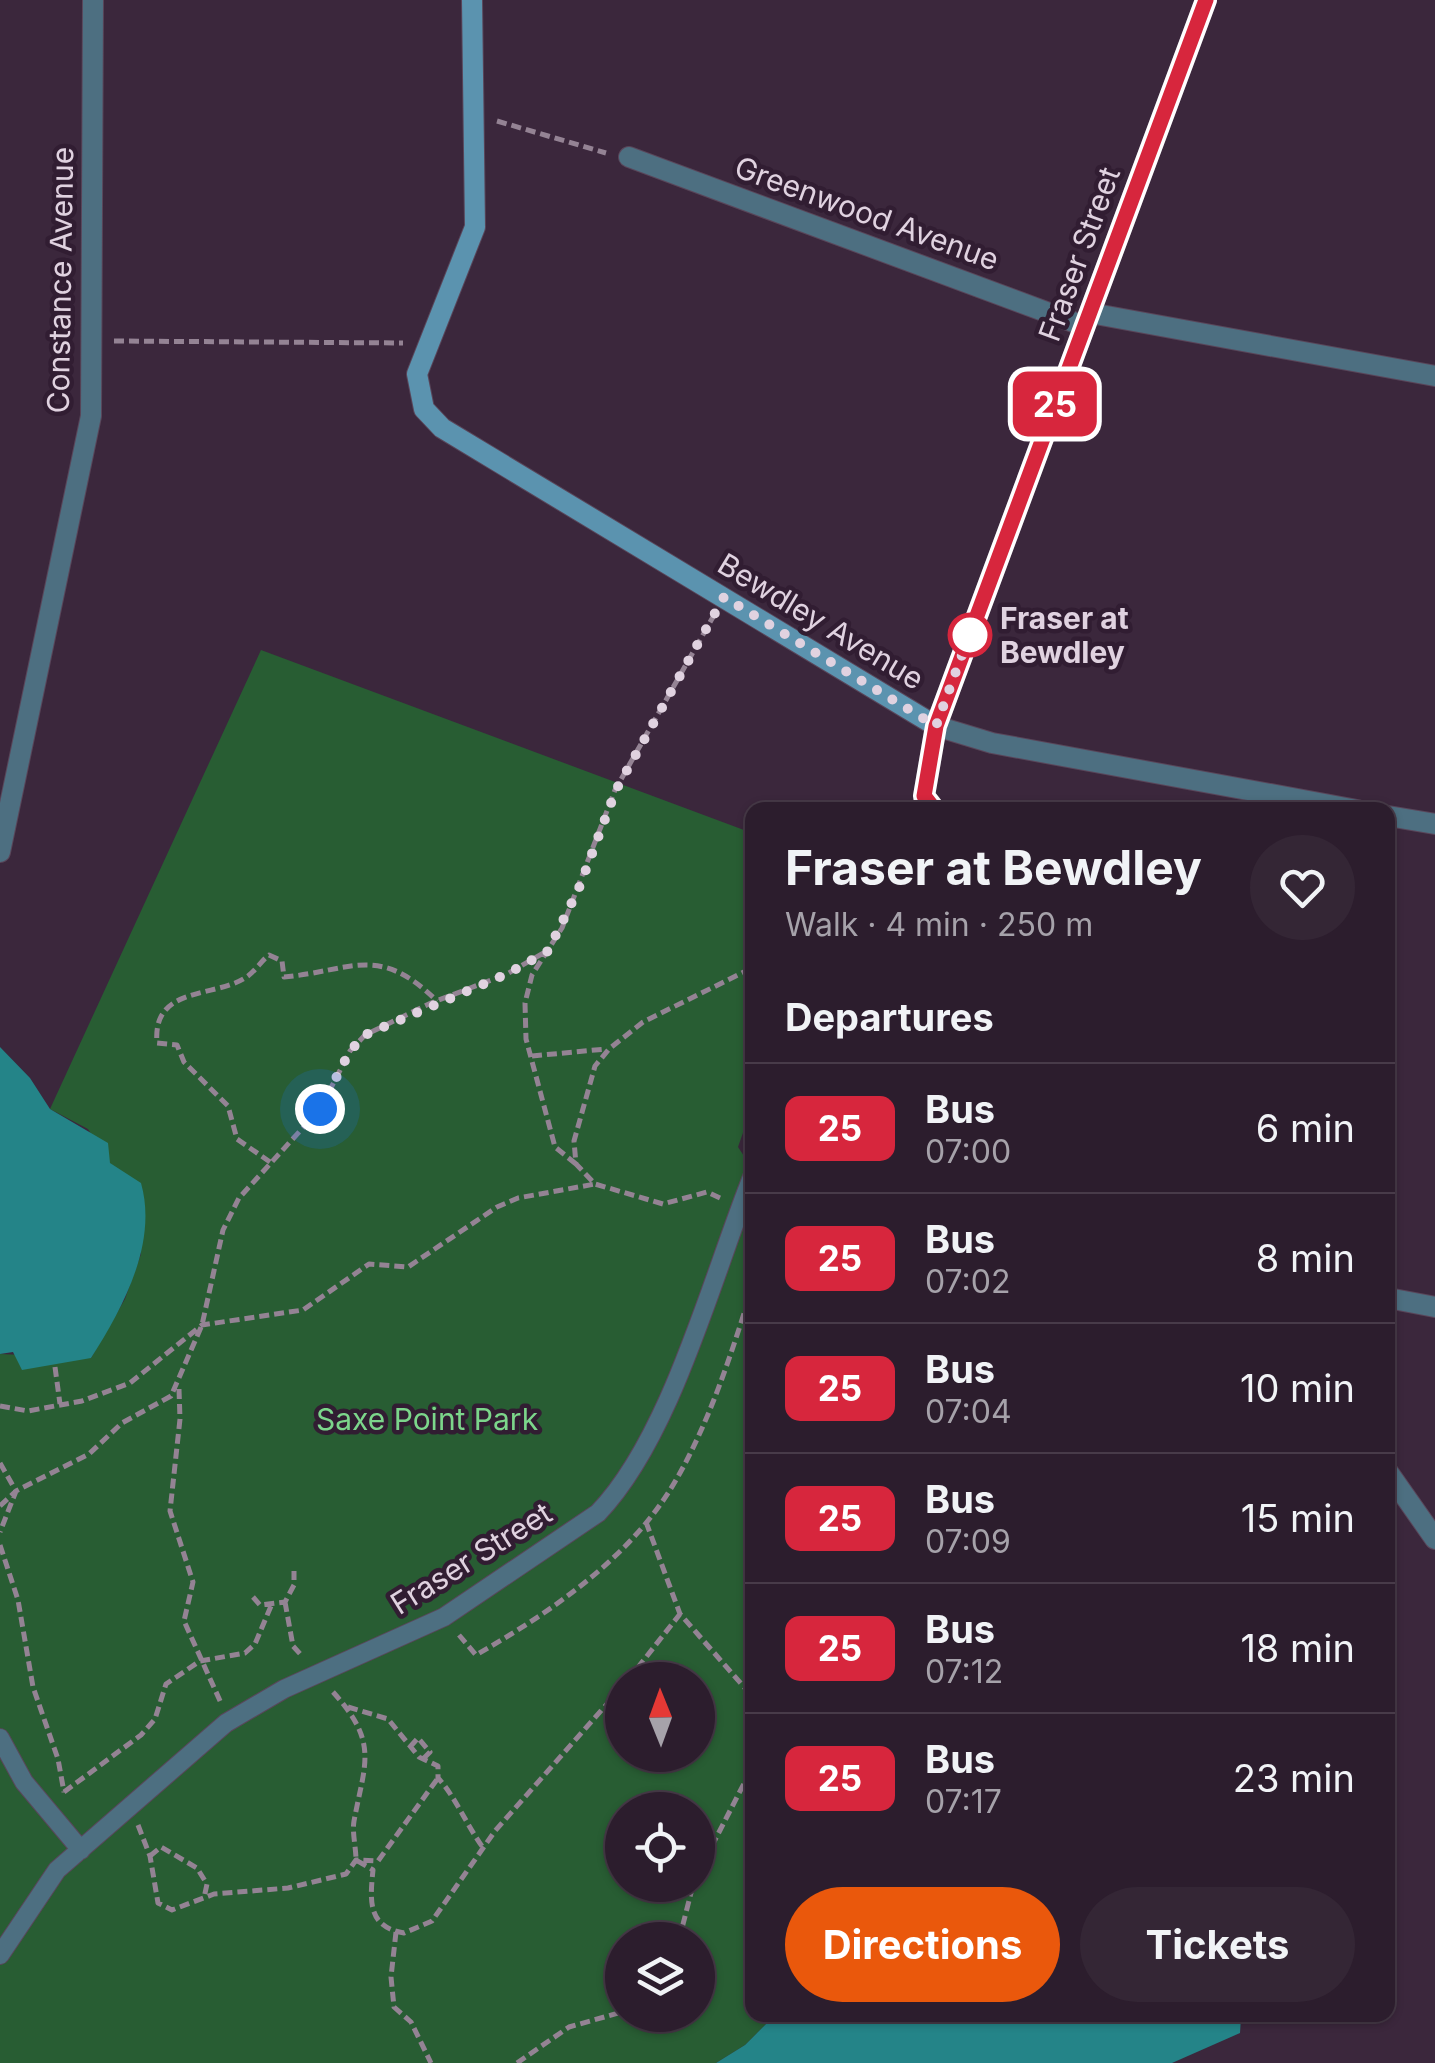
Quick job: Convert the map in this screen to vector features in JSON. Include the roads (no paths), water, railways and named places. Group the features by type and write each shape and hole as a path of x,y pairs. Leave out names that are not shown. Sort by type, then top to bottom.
{"street":[{"name":"Constance Avenue","path":"0,852 91,416 93,0"},
{"name":"Bewdley Avenue","path":"472,0 475,227 426,343 417,374 419,398 442,428 936,726 992,744 1312,802"},
{"name":"Fraser Street","path":"923,802 936,726 1206,0"},
{"name":"Greenwood Avenue","path":"629,156 1087,319 1435,376"},
{"path":"1395,817 1435,824"},
{"path":"1395,1299 1435,1307"},
{"path":"1395,1482 1435,1539"}],"lane":[{"name":"Fraser Street","path":"0,1955 44,1884 230,1719 444,1617 570,1533 618,1492 638,1461 669,1393 745,1196"},
{"path":"0,1738 24,1782 81,1850"}],"place":[{"name":"Fraser at Bewdley","path":"970,635"}],"park label":[{"name":"Saxe Point Park","path":"427,1419"}]}
